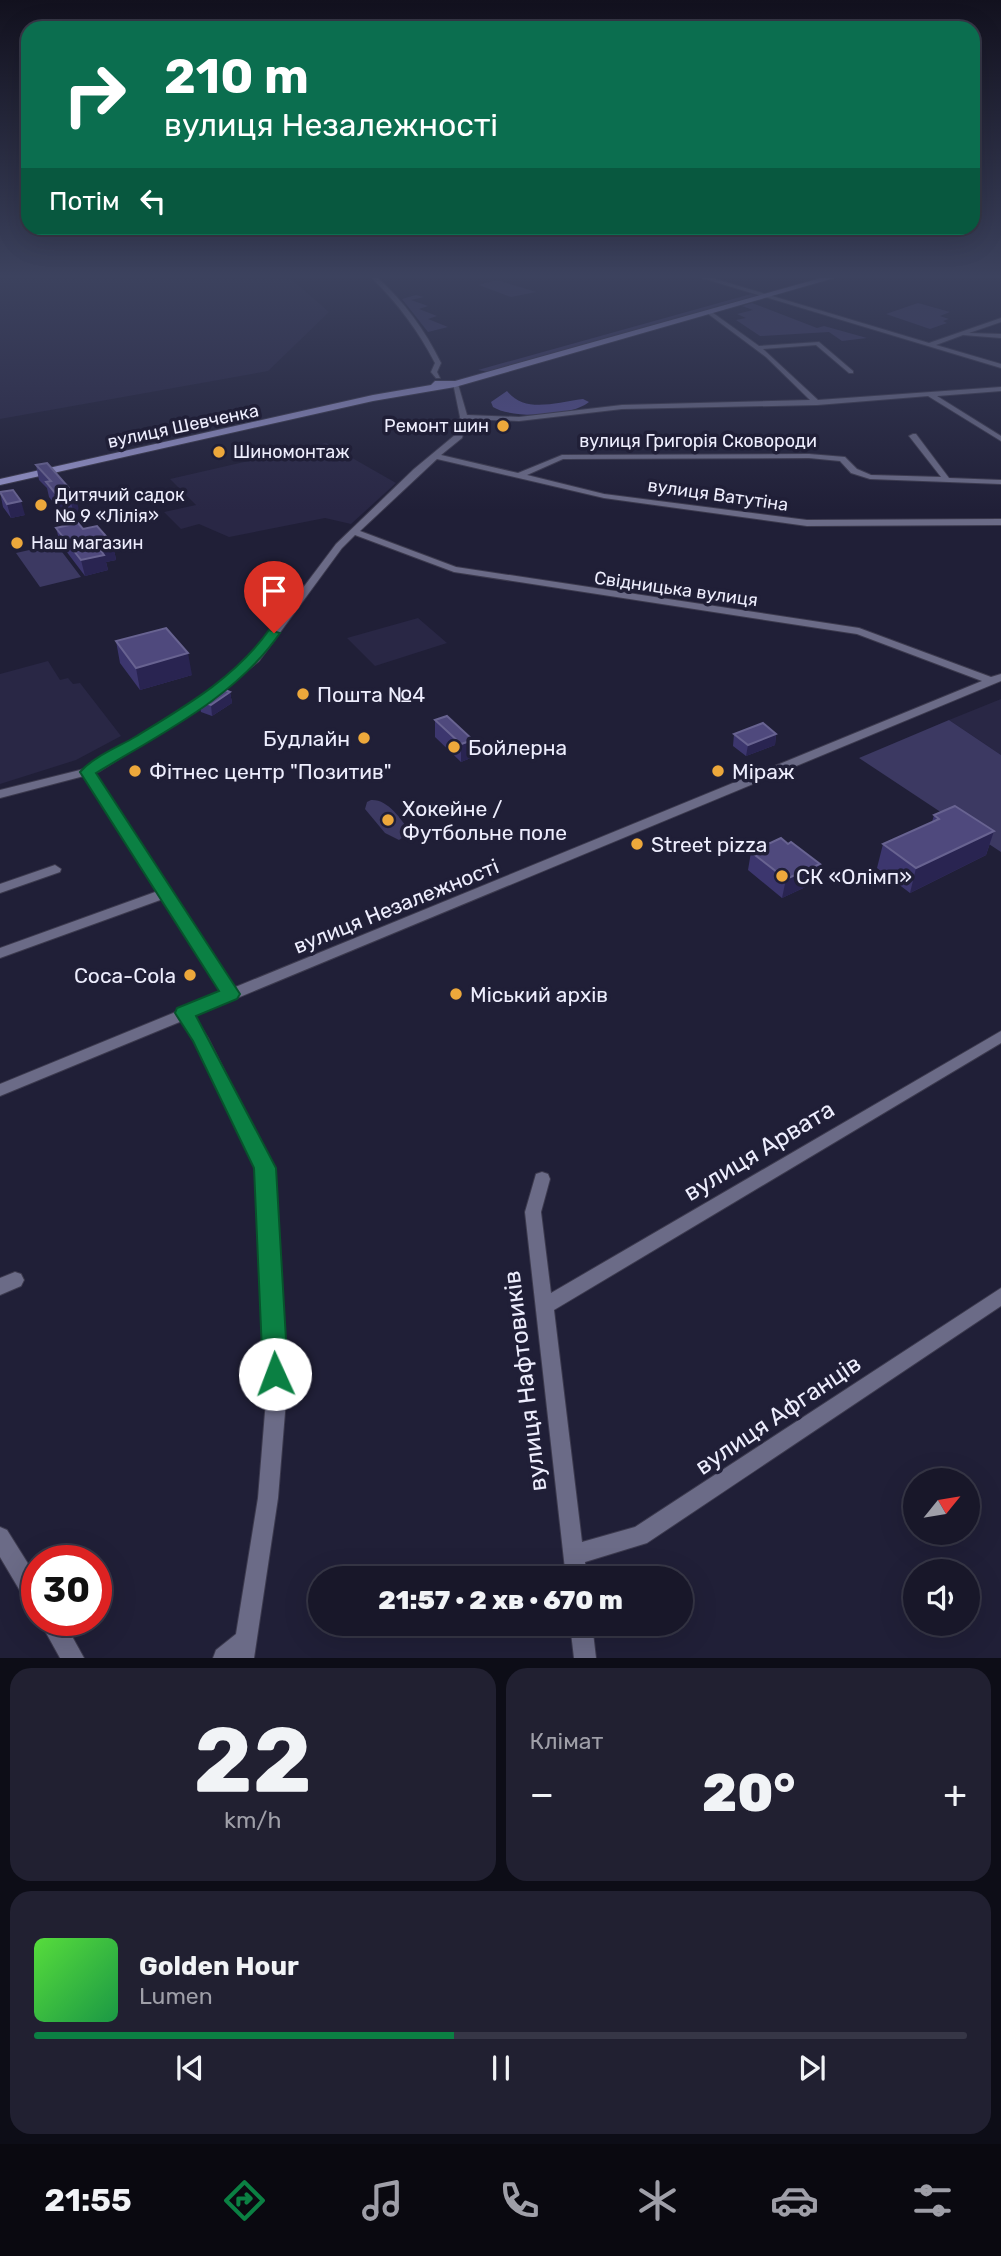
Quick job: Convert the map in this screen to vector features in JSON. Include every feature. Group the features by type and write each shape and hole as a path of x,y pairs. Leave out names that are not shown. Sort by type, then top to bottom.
{"main road":[{"path":"473,368 519,355"},
{"name":"вулиця Шевченка","path":"0,482 373,398 541,355"}],"street":[{"path":"0,794 88,772 169,723 228,682 255,659 320,568 354,532 459,436 464,417 435,355"},
{"path":"765,355 817,402"},
{"path":"832,355 851,372"},
{"path":"965,355 1001,366"},
{"path":"464,417 519,419 634,406 817,402 1001,388"},
{"path":"929,394 1001,439"},
{"path":"913,436 947,480"},
{"name":"вулиця Ватутіна","path":"436,456 604,496 807,523 1001,522"},
{"name":"вулиця Григорія Сковороди","path":"518,476 562,457 809,456 842,459 855,471 870,477 1001,482"},
{"name":"Свідницька вулиця","path":"354,532 454,569 859,631 996,679"},
{"name":"вулиця Незалежності","path":"0,1090 996,679"},
{"path":"88,772 230,994"},
{"path":"0,889 55,869"},
{"path":"0,953 166,893"},
{"path":"184,1013 201,1038 265,1168 276,1401 268,1498 244,1649 224,1657"},
{"name":"вулиця Арвата","path":"543,1307 1001,1036"},
{"name":"вулиця Нафтовиків","path":"542,1179 533,1212 574,1566"},
{"name":"вулиця Афганців","path":"573,1555 640,1536 1001,1296"},
{"path":"0,1537 21,1572"},
{"path":"60,1636 73,1657"},
{"path":"582,1636 585,1657"}],"shaded area":[{"path":"0,355 284,355 268,371 0,419"},
{"path":"531,355 550,355 489,372 478,370"},
{"path":"507,391 514,398 531,404 583,399 589,402 569,411 541,415 513,413 493,407 491,402"},
{"path":"326,443 396,483 351,524 325,518 229,537 199,524 181,529 164,512 196,505 170,479"},
{"path":"56,544 81,577 40,587 16,553"},
{"path":"418,618 447,643 375,666 347,638"},
{"path":"48,661 60,680 68,678 73,684 80,683 121,736 76,760 0,784 0,674"},
{"path":"1001,699 1001,755 949,720"},
{"path":"949,720 1001,755 1001,852 859,758"},
{"name":"Хокейне / Футбольне поле","path":"371,800 388,806 410,832 399,840 385,833 365,809 367,802"}],"building":[{"path":"47,463 76,496 71,501 62,492 55,493 46,482 51,481 36,465"},
{"path":"13,490 21,501 7,504 0,492"},
{"path":"78,523 83,529 97,526 113,544 99,548 104,555 81,560 56,528"},
{"path":"166,628 188,653 136,668 116,641"},
{"path":"218,687 230,692 211,705 199,701"},
{"path":"447,716 473,740 461,744 435,720"},
{"path":"763,723 776,734 748,745 734,734"},
{"path":"955,806 994,831 916,868 883,844 939,819 934,815"},
{"path":"781,838 788,844 791,842 820,864 786,879 751,852"}],"place":[{"name":"Ремонт шин","path":"503,426"},
{"name":"Шиномонтаж","path":"219,452"},
{"name":"Дитячий садок № 9 «Лілія»","path":"41,505"},
{"name":"Наш магазин","path":"17,543"},
{"name":"Пошта №4","path":"303,694"},
{"name":"Будлайн","path":"364,738"},
{"name":"Бойлерна","path":"454,747"},
{"name":"Фітнес центр \"Позитив\"","path":"135,771"},
{"name":"Міраж","path":"718,771"},
{"name":"Хокейне / Футбольне поле","path":"388,820"},
{"name":"Street pizza","path":"637,844"},
{"name":"СК «Олімп»","path":"782,876"},
{"name":"Coca-Cola","path":"190,975"},
{"name":"Міський архів","path":"456,994"}],"route":[{"path":"274,633 255,659 201,702 88,772 230,994 184,1013 201,1038 265,1168 272,1268 275,1374"}]}
